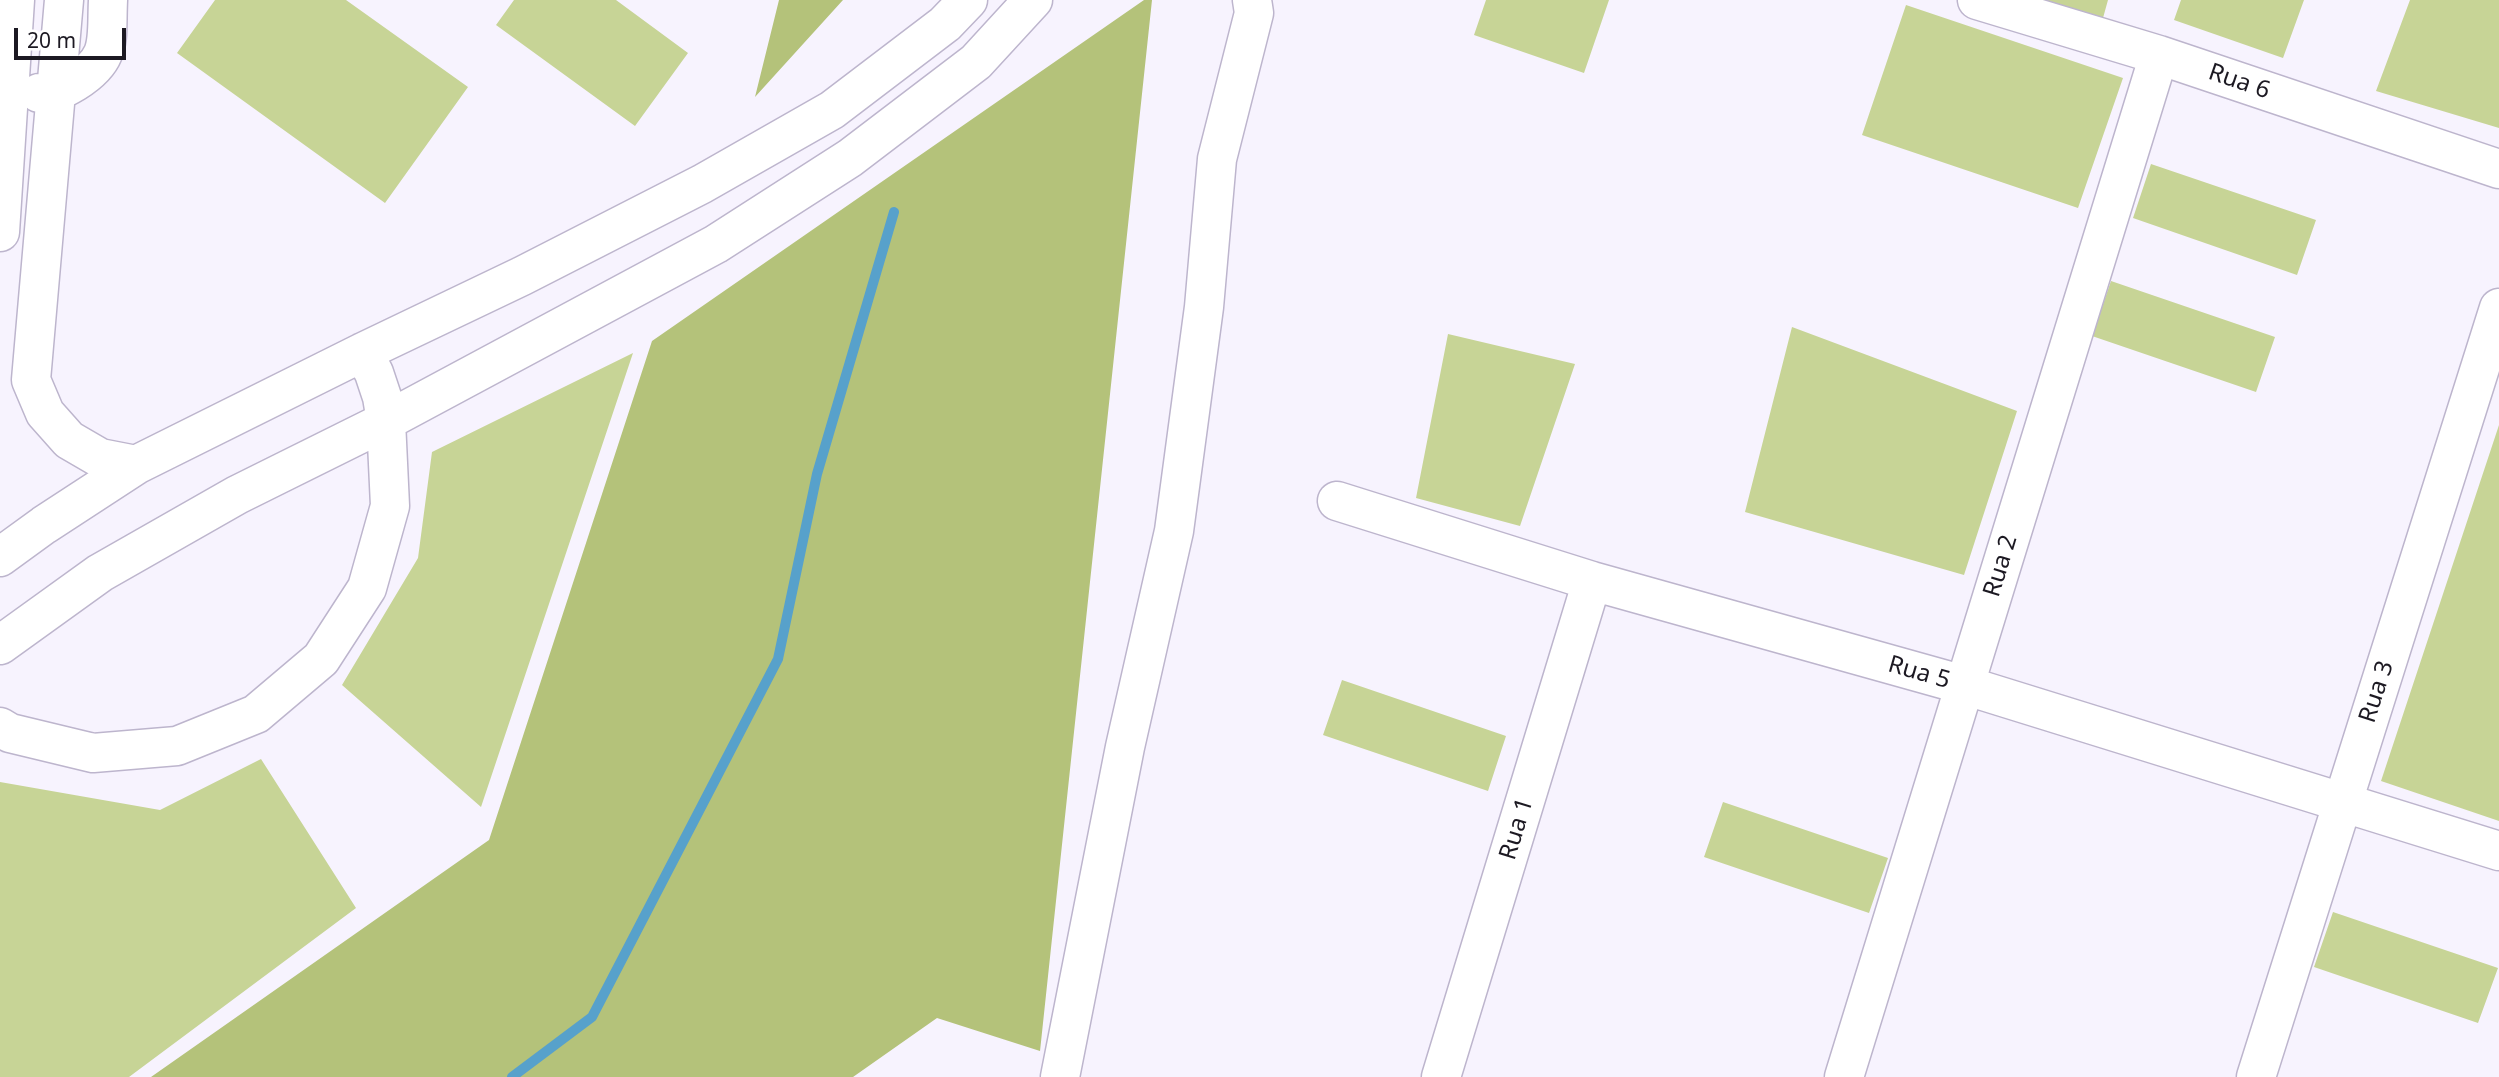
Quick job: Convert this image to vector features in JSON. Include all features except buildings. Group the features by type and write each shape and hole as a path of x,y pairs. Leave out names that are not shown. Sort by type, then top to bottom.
{"street":[{"path":"0,232 5,86 15,0"},
{"path":"64,0 31,380 45,413 69,440 100,458 136,465"},
{"path":"5,86 57,93 89,73 100,62 106,45 108,0"},
{"path":"0,645 100,573 237,495 386,421 716,244 849,158 976,62 1033,0"},
{"path":"1060,1077 1125,747 1174,531 1204,307 1217,159 1254,13 1252,0"},
{"name":"Rua 6","path":"1977,0 2159,55 2499,169"},
{"path":"0,557 136,465 522,276 702,184 832,110 957,12 976,62"},
{"name":"Rua 2","path":"1844,1077 2159,55"},
{"name":"Rua 3","path":"2256,1077 2499,308"},
{"path":"0,727 10,733 93,753 177,746 256,714 321,659 367,588 390,506 386,421 382,397 363,352"},
{"name":"Rua 5","path":"1337,501 1592,581 1964,685 2499,851"},
{"name":"Rua 1","path":"1441,1077 1592,581"}],"green space":[{"path":"215,0 346,0 468,87 385,203 177,53"},
{"path":"514,0 616,0 688,53 635,126 496,25"},
{"path":"779,0 843,0 755,97"},
{"path":"1144,0 1152,0 1040,1051 937,1018 853,1077 151,1077 489,840 652,341"},
{"path":"1486,0 1609,0 1584,73 1474,35"},
{"path":"2048,0 2108,0 2103,18 2047,3"},
{"path":"2181,0 2304,0 2283,58 2174,20"},
{"path":"2410,0 2499,0 2499,128 2376,91"},
{"path":"1906,5 2123,78 2078,208 1862,135"},
{"path":"2151,164 2316,220 2297,275 2133,218"},
{"path":"2111,281 2275,337 2256,392 2092,336"},
{"path":"1792,327 2017,411 1964,575 1745,512"},
{"path":"1448,334 1575,364 1520,526 1416,498"},
{"path":"633,353 481,807 342,685 418,558 432,452"},
{"path":"2499,425 2499,821 2381,781"},
{"path":"1342,680 1506,736 1488,791 1323,735"},
{"path":"261,759 356,908 129,1077 0,1077 0,782 160,810"},
{"path":"1723,802 1888,858 1869,913 1704,857"},
{"path":"2333,912 2498,968 2478,1023 2314,967"}],"waterway":[{"path":"512,1077 592,1017 778,659 817,474 894,212"}]}
